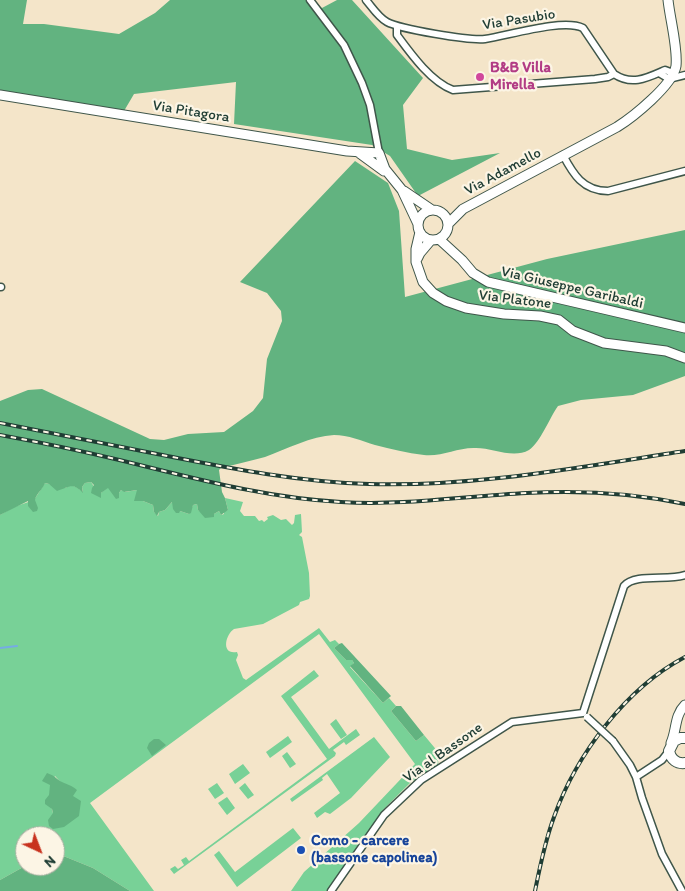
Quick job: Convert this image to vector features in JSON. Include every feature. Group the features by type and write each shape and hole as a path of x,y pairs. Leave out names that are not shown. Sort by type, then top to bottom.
{"main road":[{"path":"681,763 671,758 670,747 677,739 684,738"}],"street":[{"path":"310,0 344,44 362,83 370,105 381,162 402,190 419,228 426,238 441,234 446,218 402,190"},
{"name":"Via Pasubio","path":"366,0 382,19 397,26 452,37 479,40 551,26 575,25 582,28 614,74"},
{"path":"563,155 628,119 652,99 671,73 676,58 668,0"},
{"path":"397,26 397,35 431,76 439,83 453,90 595,79 614,74 626,81 634,81 659,73 685,74"},
{"path":"671,73 685,74"},
{"name":"Via Pitagora","path":"0,95 347,151 356,150 379,153"},
{"path":"356,150 391,177"},
{"name":"Via Adamello","path":"416,262 420,253 441,234 463,209 563,155 570,169 581,182 597,190 608,191 685,171"},
{"name":"Via Adamello","path":"437,211 463,209"},
{"path":"416,262 419,228 423,214 437,211"},
{"name":"Via Giuseppe Garibaldi","path":"441,234 473,273 488,282 685,328"},
{"name":"Via Platone","path":"416,262 422,282 433,293 446,301 466,308 504,314 540,316 559,320 573,331 604,342 666,351 685,358"},
{"path":"682,891 662,854 636,777 630,765 613,741 585,715 624,586 632,580 675,578 685,575"},
{"path":"636,777 662,760 670,747 675,733 676,720 685,705"},
{"name":"Via al Bassone","path":"331,891 384,815 421,780 512,722 585,715"},
{"path":"676,720 684,738"},
{"path":"653,767 666,763 681,763"}],"green space":[{"path":"0,0 27,0 23,24 44,24 119,34 155,13 170,0 311,0 322,8 337,0 352,0 423,78 403,105 407,149 452,160 500,153 418,196 390,156 372,145 234,124 236,82 134,94 124,111 0,90"},
{"path":"355,161 388,183 399,211 405,297 547,259 685,230 685,376 633,395 581,400 558,406 537,442 529,450 523,452 510,453 483,448 469,448 437,455 424,455 339,435 308,440 265,457 221,468 219,470 222,492 228,510 221,515 219,511 214,514 214,517 205,518 198,510 197,504 193,505 189,514 180,511 176,513 172,502 165,510 159,512 157,516 153,505 143,501 134,501 137,490 124,492 121,490 119,498 116,499 108,488 101,493 101,498 91,493 94,485 91,482 85,483 82,487 83,493 73,486 57,491 45,483 35,500 38,508 37,511 33,512 28,506 28,501 0,515 0,401 28,390 42,389 150,439 164,440 188,434 224,432 253,411 263,398 267,359 282,321 281,311 267,293 240,282"},
{"path":"91,482 101,497 101,493 108,487 119,493 121,490 125,492 137,490 137,495 143,501 153,505 154,512 158,516 159,512 165,510 173,501 180,511 189,514 193,505 197,504 198,510 204,514 214,514 219,511 221,515 224,514 224,511 228,510 225,498 243,502 240,511 244,516 255,516 259,521 262,520 264,522 268,519 267,517 273,515 281,520 286,519 292,525 295,515 301,514 302,532 299,535 302,537 309,573 309,599 300,602 299,605 263,624 234,629 231,632 226,644 227,648 229,651 237,652 236,660 243,678 246,680 319,628 330,642 335,640 339,644 334,648 346,660 352,660 354,663 350,667 383,703 389,698 396,706 391,711 416,741 424,735 439,753 438,765 411,782 384,809 327,891 291,891 304,872 359,823 415,764 319,634 90,803 154,891 130,891 93,868 65,857 65,826 15,826 15,872 0,880 0,515 14,507 34,500 45,483 65,488 71,485 83,492 82,487 85,483","holes":["55,776 73,796 53,813 50,794"]},
{"path":"342,643 391,696 383,703 350,666 354,663 352,660 346,660 334,648"},
{"path":"314,670 319,676 291,697 329,749 356,729 360,735 346,745 344,742 333,750 336,753 335,756 174,874 170,869 175,866 178,869 184,865 181,860 186,857 189,861 327,759 281,696"},
{"path":"396,706 401,706 424,735 416,741 391,711"},
{"path":"336,719 347,735 341,739 330,724"},
{"path":"288,736 292,742 270,758 266,752"},
{"path":"374,737 390,757 351,798 330,814 325,812 317,818 314,813 340,793 327,774 322,778 323,780 292,802 290,799"},
{"path":"154,739 159,739 166,745 152,756 147,748"},
{"path":"287,752 296,764 290,768 282,756"},
{"path":"243,764 250,773 235,784 229,774"},
{"path":"47,773 77,790 73,796 81,801 79,816 65,826 49,826 48,820 53,813 52,809 45,804 45,800 49,795 50,785 42,781"},
{"path":"217,783 224,793 215,799 208,789"},
{"path":"245,783 254,795 248,799 239,788"},
{"path":"227,797 235,808 227,815 218,803"},
{"path":"293,828 301,838 237,887 214,855 219,851 235,872"},
{"path":"65,857 93,868 130,891 0,891 0,880 15,872 15,876 65,876"}],"waterway":[{"path":"0,648 17,646"}],"railway":[{"path":"0,423 260,473 342,483 409,484 488,479 528,475 685,451"},
{"path":"0,435 86,452 227,486 312,500 388,503 567,492 626,495 685,504"},
{"path":"535,891 545,844 554,817 575,770 606,725 623,705 663,670 685,657"}],"place":[{"name":"B&B Villa Mirella","path":"480,77"},
{"name":"Como - carcere (bassone capolinea)","path":"301,850"}]}
